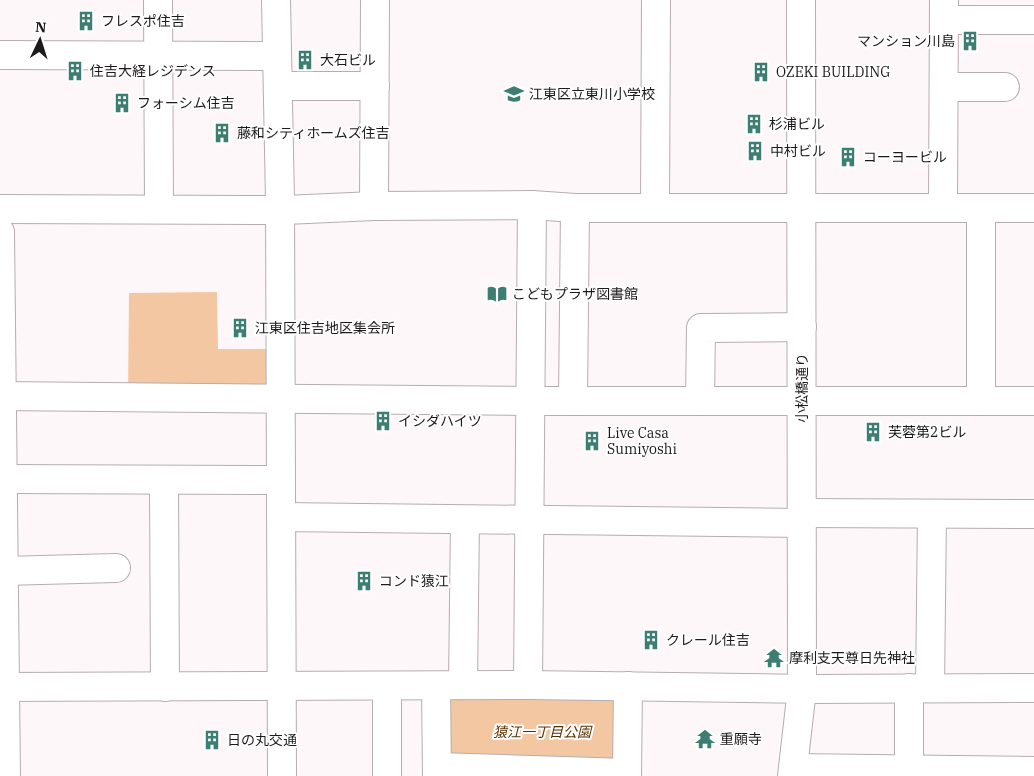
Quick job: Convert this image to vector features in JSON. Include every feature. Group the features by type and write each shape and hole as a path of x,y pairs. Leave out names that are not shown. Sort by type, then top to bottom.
{"street":[{"path":"158,0 159,209"},
{"path":"276,0 280,210 279,398 282,776"},
{"path":"374,206 375,0"},
{"path":"654,208 656,0"},
{"name":"小松橋通り","path":"792,772 802,689 802,0"},
{"path":"943,207 944,10 1034,20"},
{"path":"0,55 277,56"},
{"path":"278,86 375,86"},
{"path":"944,87 1005,86"},
{"path":"0,209 280,210 374,206 532,205 575,208 1034,208"},
{"path":"528,685 531,520 532,205"},
{"path":"572,401 575,208"},
{"path":"981,208 981,402"},
{"path":"0,232 1,396 4,479 2,686 6,776"},
{"path":"700,401 701,328 802,327"},
{"path":"1,396 530,401 1034,401"},
{"path":"4,479 280,480"},
{"path":"164,480 164,687"},
{"path":"909,773 920,688 932,514"},
{"path":"281,517 531,520 1034,514"},
{"path":"463,685 465,520"},
{"path":"4,571 116,568"},
{"path":"2,686 528,685 802,689 1034,688"},
{"path":"386,686 387,776"},
{"path":"436,686 437,772 627,774 628,686"},
{"path":"792,772 1034,771"}],"green space":[{"path":"217,292 218,349 280,349 279,398 128,397 129,293"},
{"name":"猿江一丁目公園","path":"442,695 624,696 623,770 442,765"}],"place":[{"name":"フレスポ住吉","path":"86,21"},
{"name":"マンション川島","path":"970,41"},
{"name":"大石ビル","path":"305,60"},
{"name":"住吉大経レジデンス","path":"75,71"},
{"name":"OZEKI BUILDING","path":"761,72"},
{"name":"江東区立東川小学校","path":"514,94"},
{"name":"フォーシム住吉","path":"122,103"},
{"name":"杉浦ビル","path":"754,124"},
{"name":"藤和シティホームズ住吉","path":"222,133"},
{"name":"中村ビル","path":"755,151"},
{"name":"コーヨービル","path":"848,157"},
{"name":"こどもプラザ図書館","path":"497,294"},
{"name":"江東区住吉地区集会所","path":"240,328"},
{"name":"イシダハイツ","path":"383,421"},
{"name":"芙蓉第2ビル","path":"873,432"},
{"name":"Live Casa Sumiyoshi","path":"592,441"},
{"name":"コンド猿江","path":"364,581"},
{"name":"クレール住吉","path":"651,640"},
{"name":"摩利支天尊日先神社","path":"774,658"},
{"name":"重願寺","path":"705,739"},
{"name":"日の丸交通","path":"212,740"}]}
